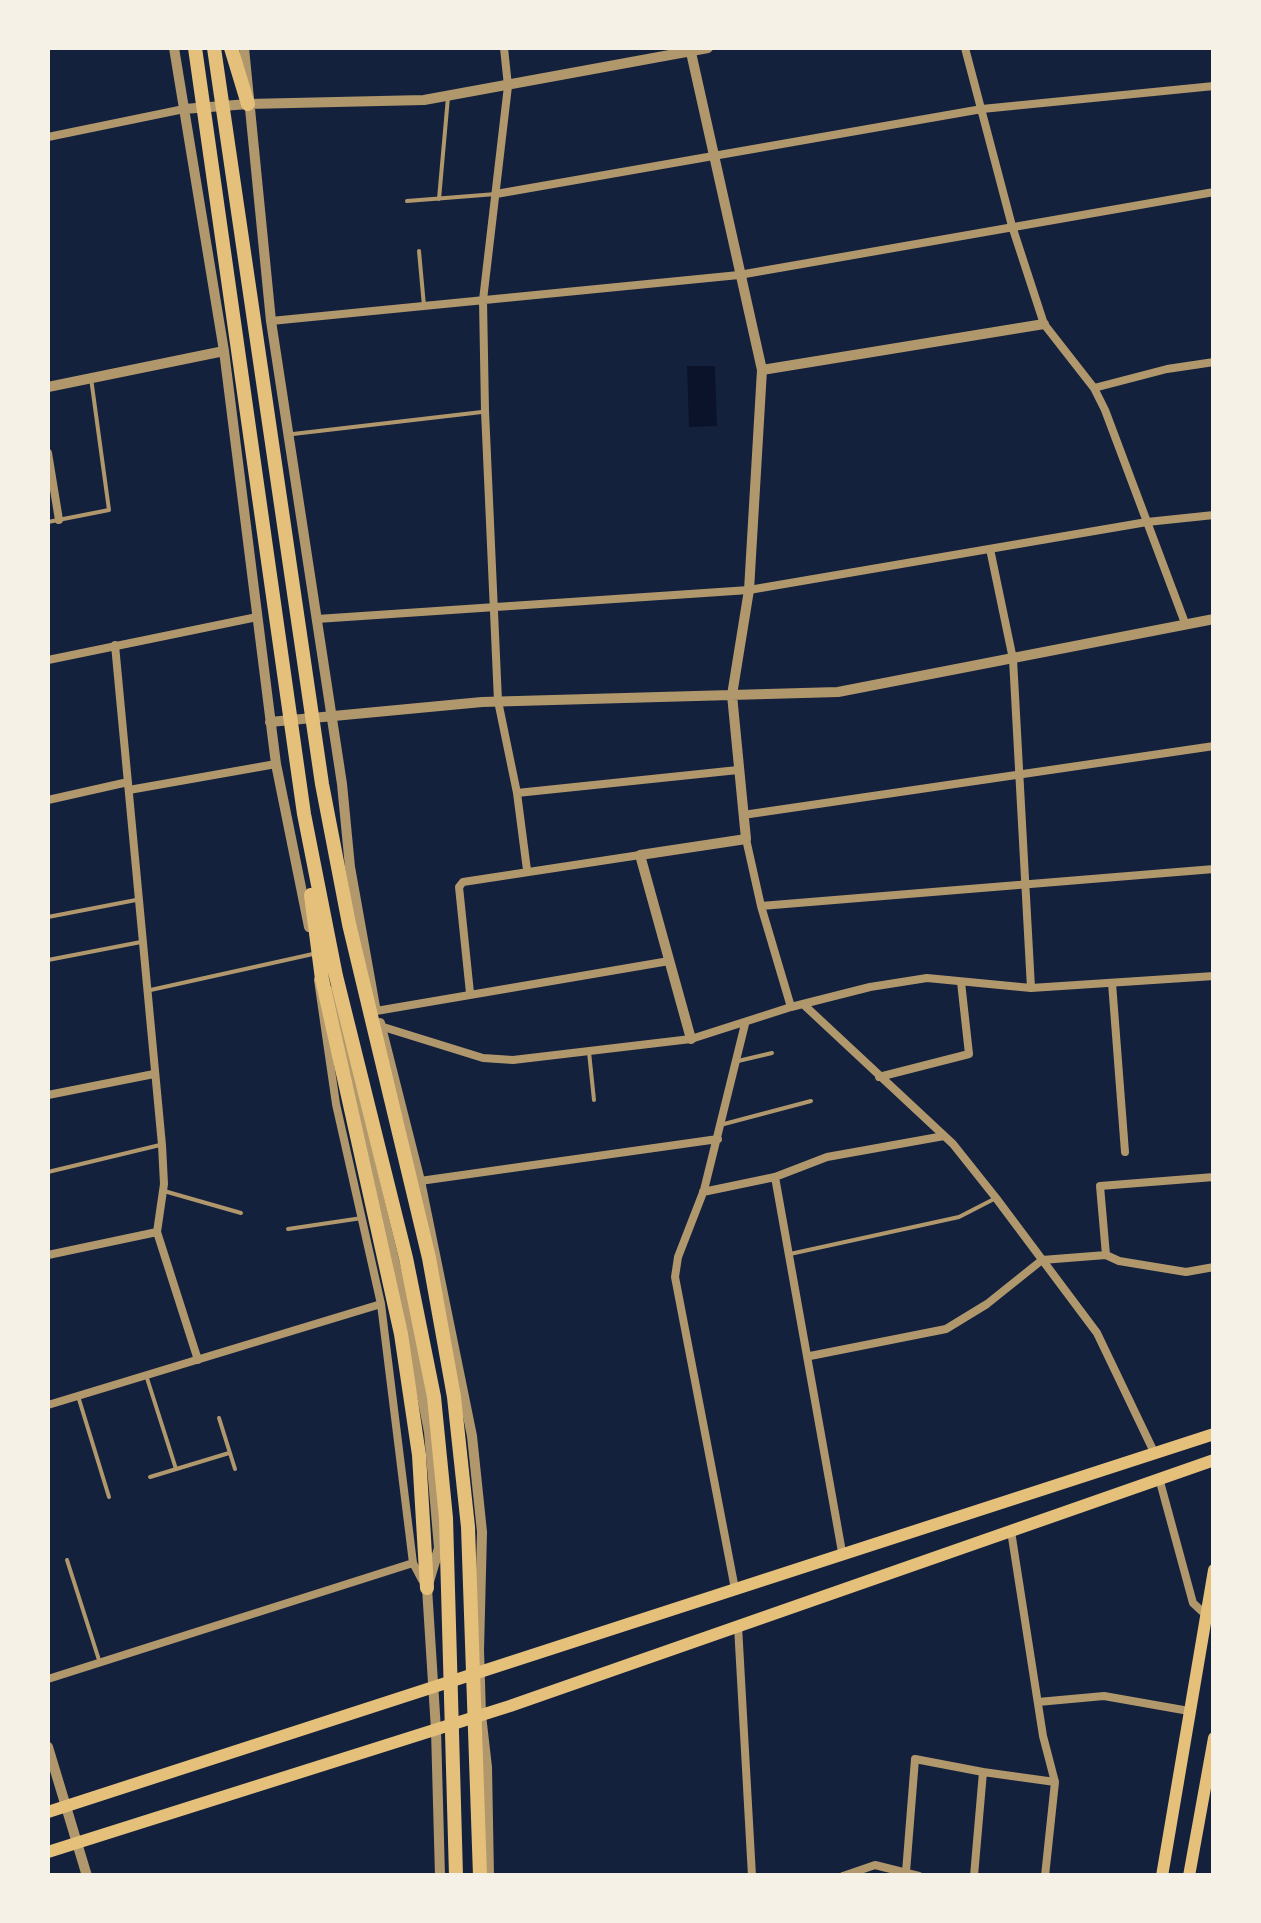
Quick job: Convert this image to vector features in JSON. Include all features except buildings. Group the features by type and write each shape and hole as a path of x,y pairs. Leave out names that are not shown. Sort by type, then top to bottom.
{"highway":[{"path":"195,48 304,814 322,979 392,1286 419,1455 427,1588"},
{"path":"214,48 304,669 336,858 428,1258 454,1397 468,1527 480,1876"},
{"path":"231,48 248,104"},
{"path":"304,814 336,976 406,1258 437,1416 449,1576 456,1876"}],"main road":[{"path":"48,1812 1214,1434"},
{"path":"48,1852 481,1715 1214,1460"},
{"path":"1162,1876 1214,1570"},
{"path":"1189,1876 1213,1744"}],"street":[{"path":"174,48 224,351 276,764 314,954 334,999 414,1348 429,1432 438,1548 427,1588 440,1876"},
{"path":"244,48 271,321 342,784 350,867 376,1011 420,1181 472,1436 482,1532 479,1650 489,1876"},
{"path":"504,48 508,86 482,300 485,411 498,701 528,870"},
{"path":"48,137 184,109 401,102 448,96 708,48"},
{"path":"965,48 1012,226 1044,324 1094,388 1184,623"},
{"path":"690,49 762,370 749,590 732,695 746,839 792,1006"},
{"path":"496,194 982,109 1214,86"},
{"path":"271,321 739,275 1214,192"},
{"path":"762,370 1044,324"},
{"path":"48,384 224,351"},
{"path":"1094,388 1166,369 1214,362"},
{"path":"48,454 59,520"},
{"path":"317,618 749,590 1214,514"},
{"path":"990,549 1013,659 1031,988"},
{"path":"48,660 256,617"},
{"path":"270,722 498,701 838,692 1214,619"},
{"path":"115,645 162,1144 163,1190 156,1232 198,1360"},
{"path":"742,815 1214,746"},
{"path":"48,800 276,764"},
{"path":"516,792 738,770"},
{"path":"470,993 459,887 463,882 746,839"},
{"path":"640,855 691,1039"},
{"path":"762,906 1214,869"},
{"path":"376,1011 669,961"},
{"path":"318,970 317,991 336,1104 381,1304 413,1563 427,1588"},
{"path":"380,1026 483,1058 513,1060 691,1039 792,1006 926,978 1031,988 1214,976"},
{"path":"879,1077 969,1054 961,982"},
{"path":"1112,983 1125,1152"},
{"path":"803,1004 944,1136 996,1198 1097,1333 1154,1452"},
{"path":"735,1590 676,1277 678,1257 704,1192 745,1024"},
{"path":"48,1095 154,1074"},
{"path":"704,1192 776,1177 827,1156 944,1136"},
{"path":"420,1181 718,1139"},
{"path":"776,1177 842,1552"},
{"path":"1106,1255 1100,1186 1214,1178"},
{"path":"48,1255 156,1232"},
{"path":"810,1356 946,1330 987,1304 1042,1260 1106,1255 1119,1261 1186,1272 1214,1267"},
{"path":"48,1405 381,1304"},
{"path":"1159,1478 1193,1603 1206,1615"},
{"path":"1011,1531 1055,1782 1045,1876"},
{"path":"48,1679 413,1563"},
{"path":"738,1626 752,1876"},
{"path":"1038,1702 1104,1696 1189,1711"},
{"path":"48,1747 87,1876"},
{"path":"906,1872 916,1759 1055,1782"},
{"path":"974,1876 982,1772"},
{"path":"843,1876 875,1865 918,1876"}],"lane":[{"path":"439,199 448,96"},
{"path":"407,202 496,194"},
{"path":"419,251 424,306"},
{"path":"48,522 109,510 91,378"},
{"path":"288,435 485,411"},
{"path":"48,916 138,900"},
{"path":"48,960 142,942"},
{"path":"146,991 314,954"},
{"path":"589,1052 594,1100"},
{"path":"736,1062 772,1053"},
{"path":"722,1124 811,1101"},
{"path":"48,1172 162,1144"},
{"path":"163,1190 241,1213"},
{"path":"790,1254 959,1217 996,1198"},
{"path":"288,1229 362,1218"},
{"path":"146,1376 176,1469"},
{"path":"78,1396 108,1497"},
{"path":"219,1418 235,1469"},
{"path":"150,1477 229,1453"},
{"path":"68,1560 100,1662"}],"water":[{"path":"687,366 715,366 717,426 689,427"}]}
